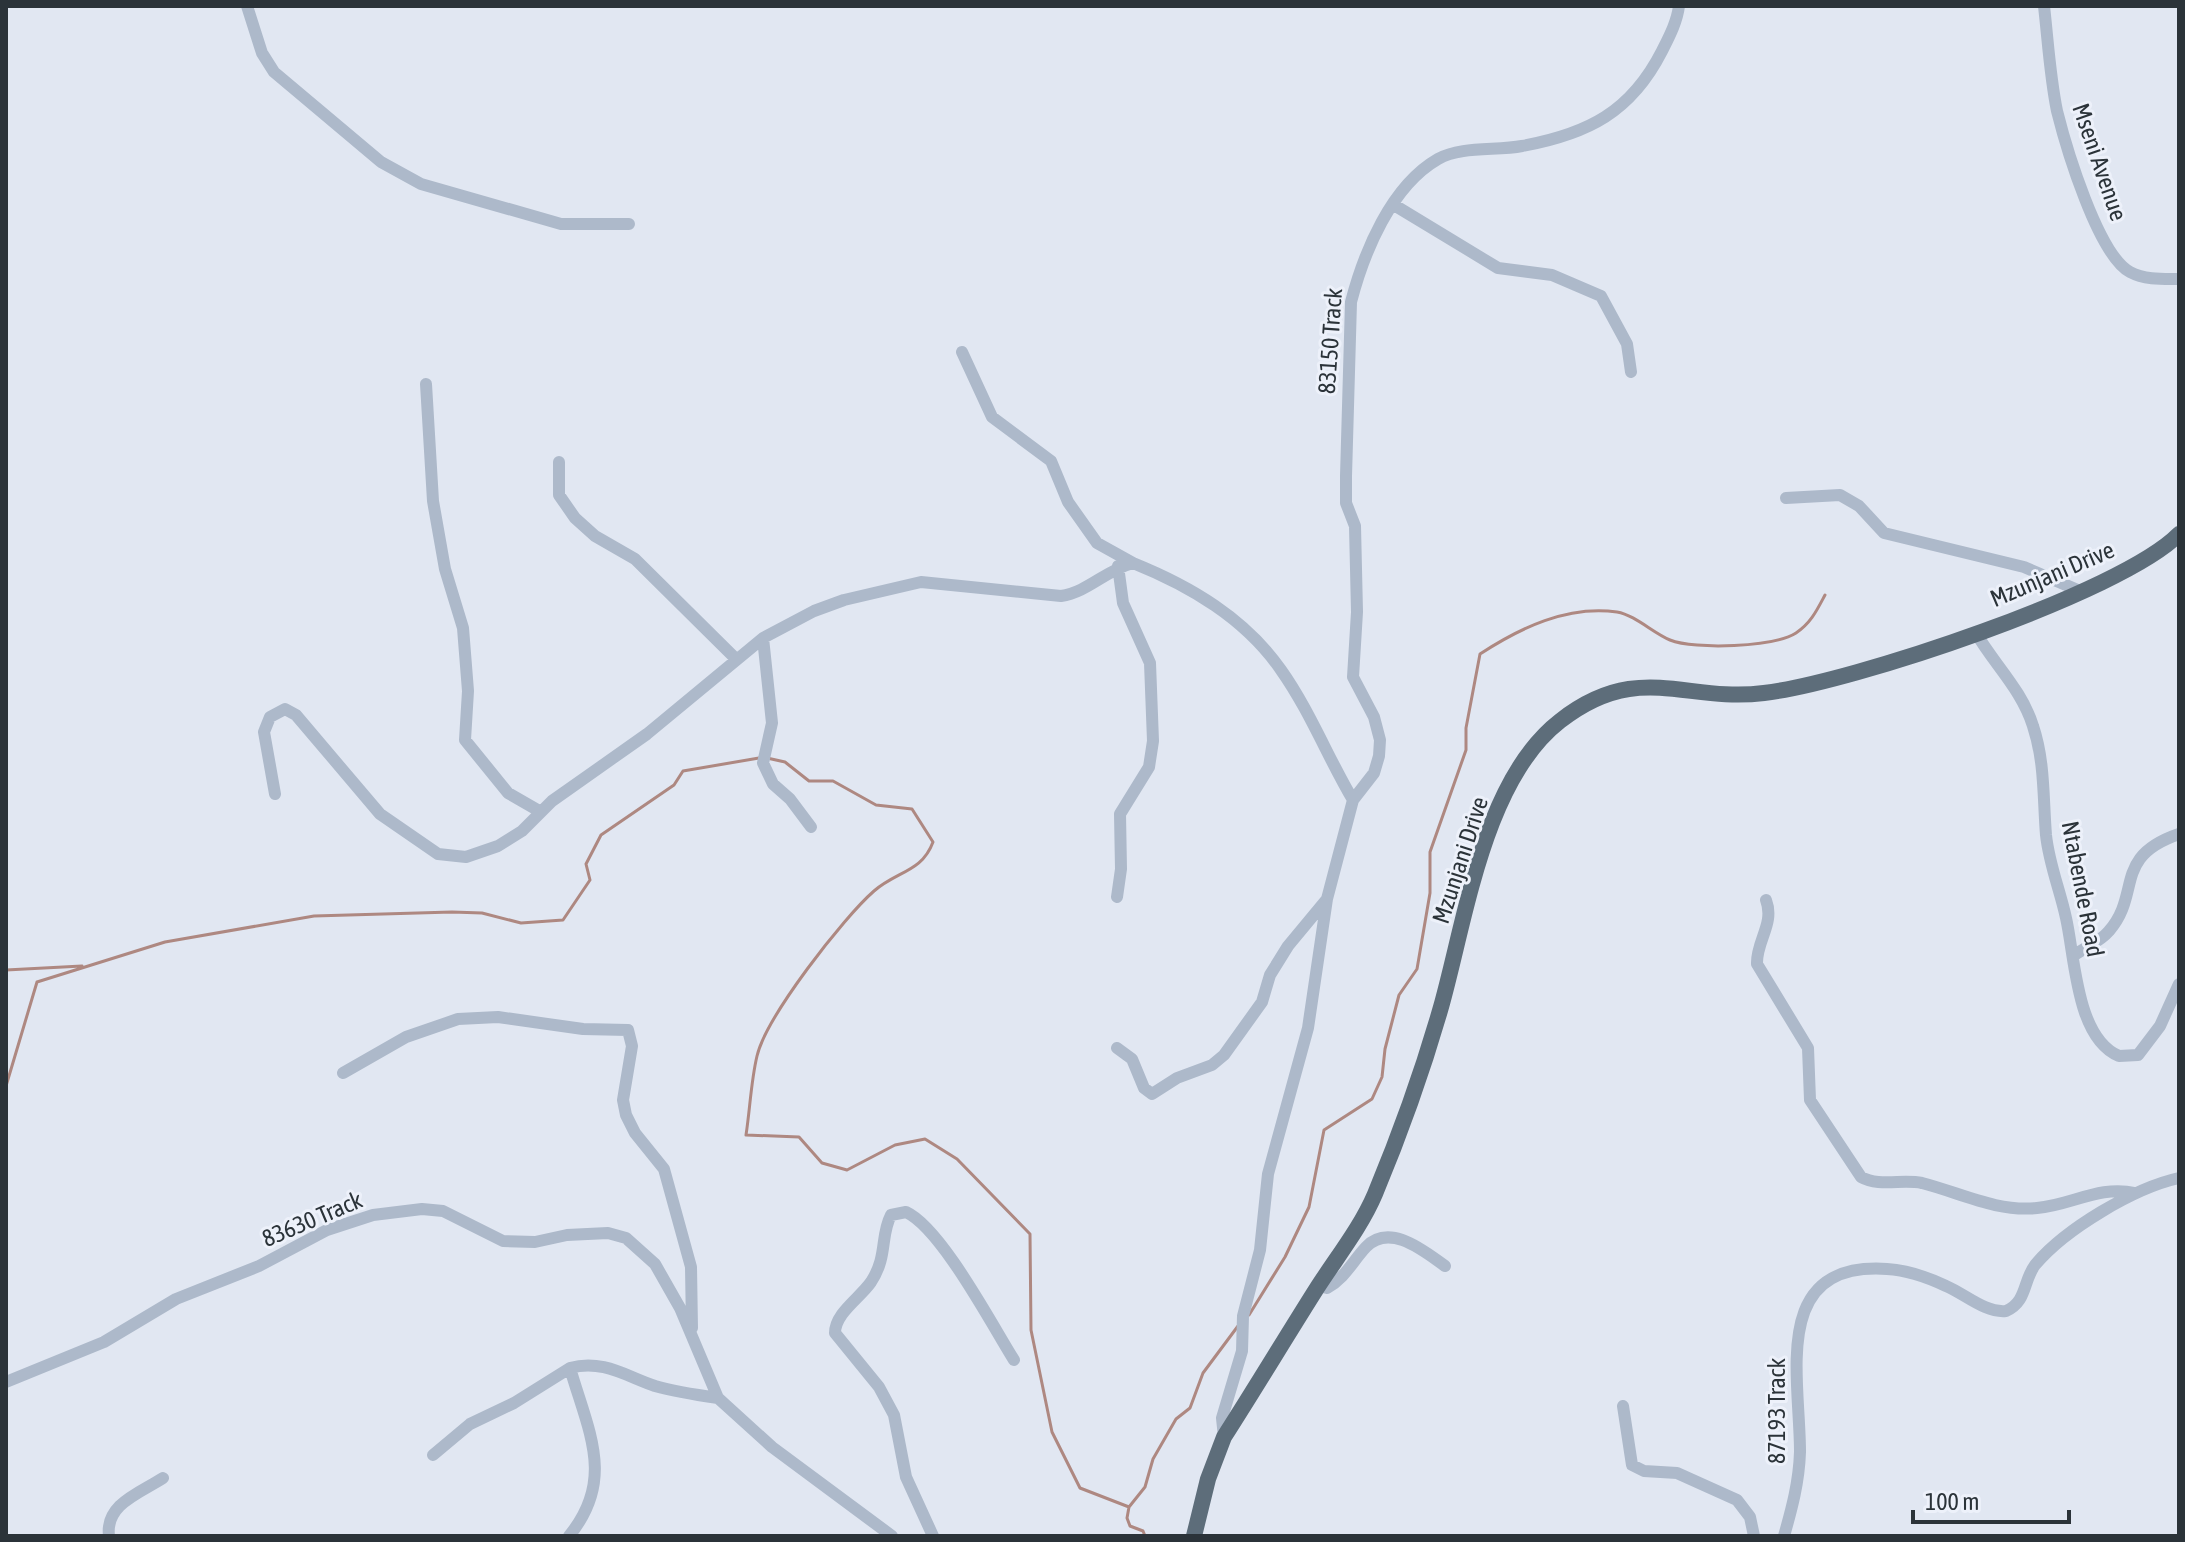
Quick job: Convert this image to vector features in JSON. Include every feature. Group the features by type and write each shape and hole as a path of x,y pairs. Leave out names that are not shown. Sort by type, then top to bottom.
{"main road":[{"name":"Mzunjani Drive","path":"1194,1536 1208,1479 1224,1437 1373,1199 1439,1012 1478,866 1502,803 1530,750 1561,721 1597,698 1620,691 1651,686 1735,694 1774,692 1811,685 1976,633 2080,591 2138,563 2179,534"}],"street":[{"path":"247,6 262,53 274,72 399,174 452,195 546,221 629,224"},
{"name":"83150 Track","path":"1224,1437 1222,1418 1242,1351 1244,1322 1260,1250 1268,1174 1308,1028 1327,899 1353,800 1374,773 1380,740 1374,717 1358,693 1352,665 1357,612 1355,526 1346,503 1351,302 1369,249 1394,205 1415,178 1440,158 1525,146 1579,129 1622,108 1631,100 1659,57 1679,6"},
{"name":"Mseni Avenue","path":"2044,6 2057,109 2071,159 2107,249 2130,273 2179,279"},
{"path":"1394,205 1498,268 1552,275 1601,296 1627,344 1631,372"},
{"path":"962,352 992,417 1056,467 1068,502 1097,543 1133,563 1179,582 1210,601 1260,644 1281,670 1353,800"},
{"path":"426,384 433,501 445,569 463,628 468,691 465,740 469,749 508,793 541,812"},
{"path":"559,462 559,495 575,518 595,536 635,559 736,659"},
{"path":"1786,498 1840,495 1859,506 1884,533 1991,557 2054,577 2080,591"},
{"path":"275,794 264,732 270,717 285,709 296,715 380,814 445,857 466,857 498,846 522,831 541,812 656,727 763,638 834,604 903,585 939,582 1061,596 1080,591 1118,566 1133,563"},
{"path":"1117,897 1121,869 1120,814 1149,767 1153,741 1150,663 1123,603 1118,566"},
{"name":"Ntabende Road","path":"1976,633 2020,696 2033,725 2045,789 2050,862 2089,1023 2108,1050 2119,1056 2133,1057 2143,1050 2160,1026 2179,984"},
{"path":"763,638 772,723 763,758 773,784 790,799 811,827"},
{"path":"2073,956 2110,931 2132,871 2142,856 2159,842 2179,834"},
{"path":"1117,1048 1132,1059 1144,1088 1152,1094 1177,1078 1212,1065 1243,1032 1262,1002 1270,975 1288,946 1327,899"},
{"path":"1766,900 1769,921 1757,948 1757,964 1808,1048 1808,1095 1857,1174 1872,1181 1921,1183 1970,1200 2019,1208 2050,1206 2100,1192 2135,1193"},
{"path":"343,1073 406,1037 467,1018 498,1017 583,1029 628,1030 632,1046 623,1100 626,1115 635,1133 664,1169 691,1267 692,1335"},
{"name":"87193 Track","path":"1784,1536 1798,1475 1795,1385 1798,1343 1803,1316 1815,1289 1833,1275 1849,1270 1900,1270 1947,1286 1993,1310 2006,1311 2020,1301 2033,1268 2046,1255 2135,1193 2179,1178"},
{"name":"83630 Track","path":"6,1382 104,1342 176,1299 259,1266 351,1220 422,1209 443,1211 503,1241 535,1242 590,1233 626,1238 655,1264 692,1335 718,1398 772,1447 892,1536"},
{"path":"933,1536 906,1477 894,1415 879,1387 835,1333 837,1320 878,1271 885,1254 891,1215 906,1212 929,1231 1014,1360"},
{"path":"1319,1286 1327,1288 1339,1281 1366,1247 1379,1239 1409,1242 1445,1266"},
{"path":"433,1455 470,1424 514,1403 570,1368 583,1364 609,1367 665,1388 718,1398"},
{"path":"569,1536 588,1514 596,1477 591,1437 570,1368"},
{"path":"1623,1406 1632,1465 1644,1471 1677,1473 1737,1500 1750,1517 1754,1536"},
{"path":"109,1536 109,1520 118,1506 163,1478"}],"waterway":[{"path":"1249,1315 1285,1257 1309,1207 1324,1130 1372,1099 1382,1077 1385,1049 1399,995 1417,969 1430,893 1430,852 1466,750 1466,728 1480,654 1528,627 1562,615 1598,611 1624,614 1664,637 1682,643 1734,646 1771,641 1785,638 1801,629 1825,595"},
{"path":"6,1086 37,982 165,942 314,916 452,912 482,913 521,923 563,920 590,880 586,864 601,835 674,785 683,771 759,758"},
{"path":"767,758 785,762 809,781 833,781 876,805 912,809 933,842 922,860 883,884 860,904 790,994 763,1039 757,1056 746,1135 799,1137 822,1163 847,1170 895,1145 925,1139 957,1159 1030,1234 1031,1330 1052,1432 1080,1488 1129,1507"},
{"path":"6,970 82,966"},
{"path":"1145,1536 1143,1531 1130,1526 1127,1518 1129,1507 1145,1487 1153,1459 1176,1419 1190,1408 1203,1373 1238,1326"}]}
